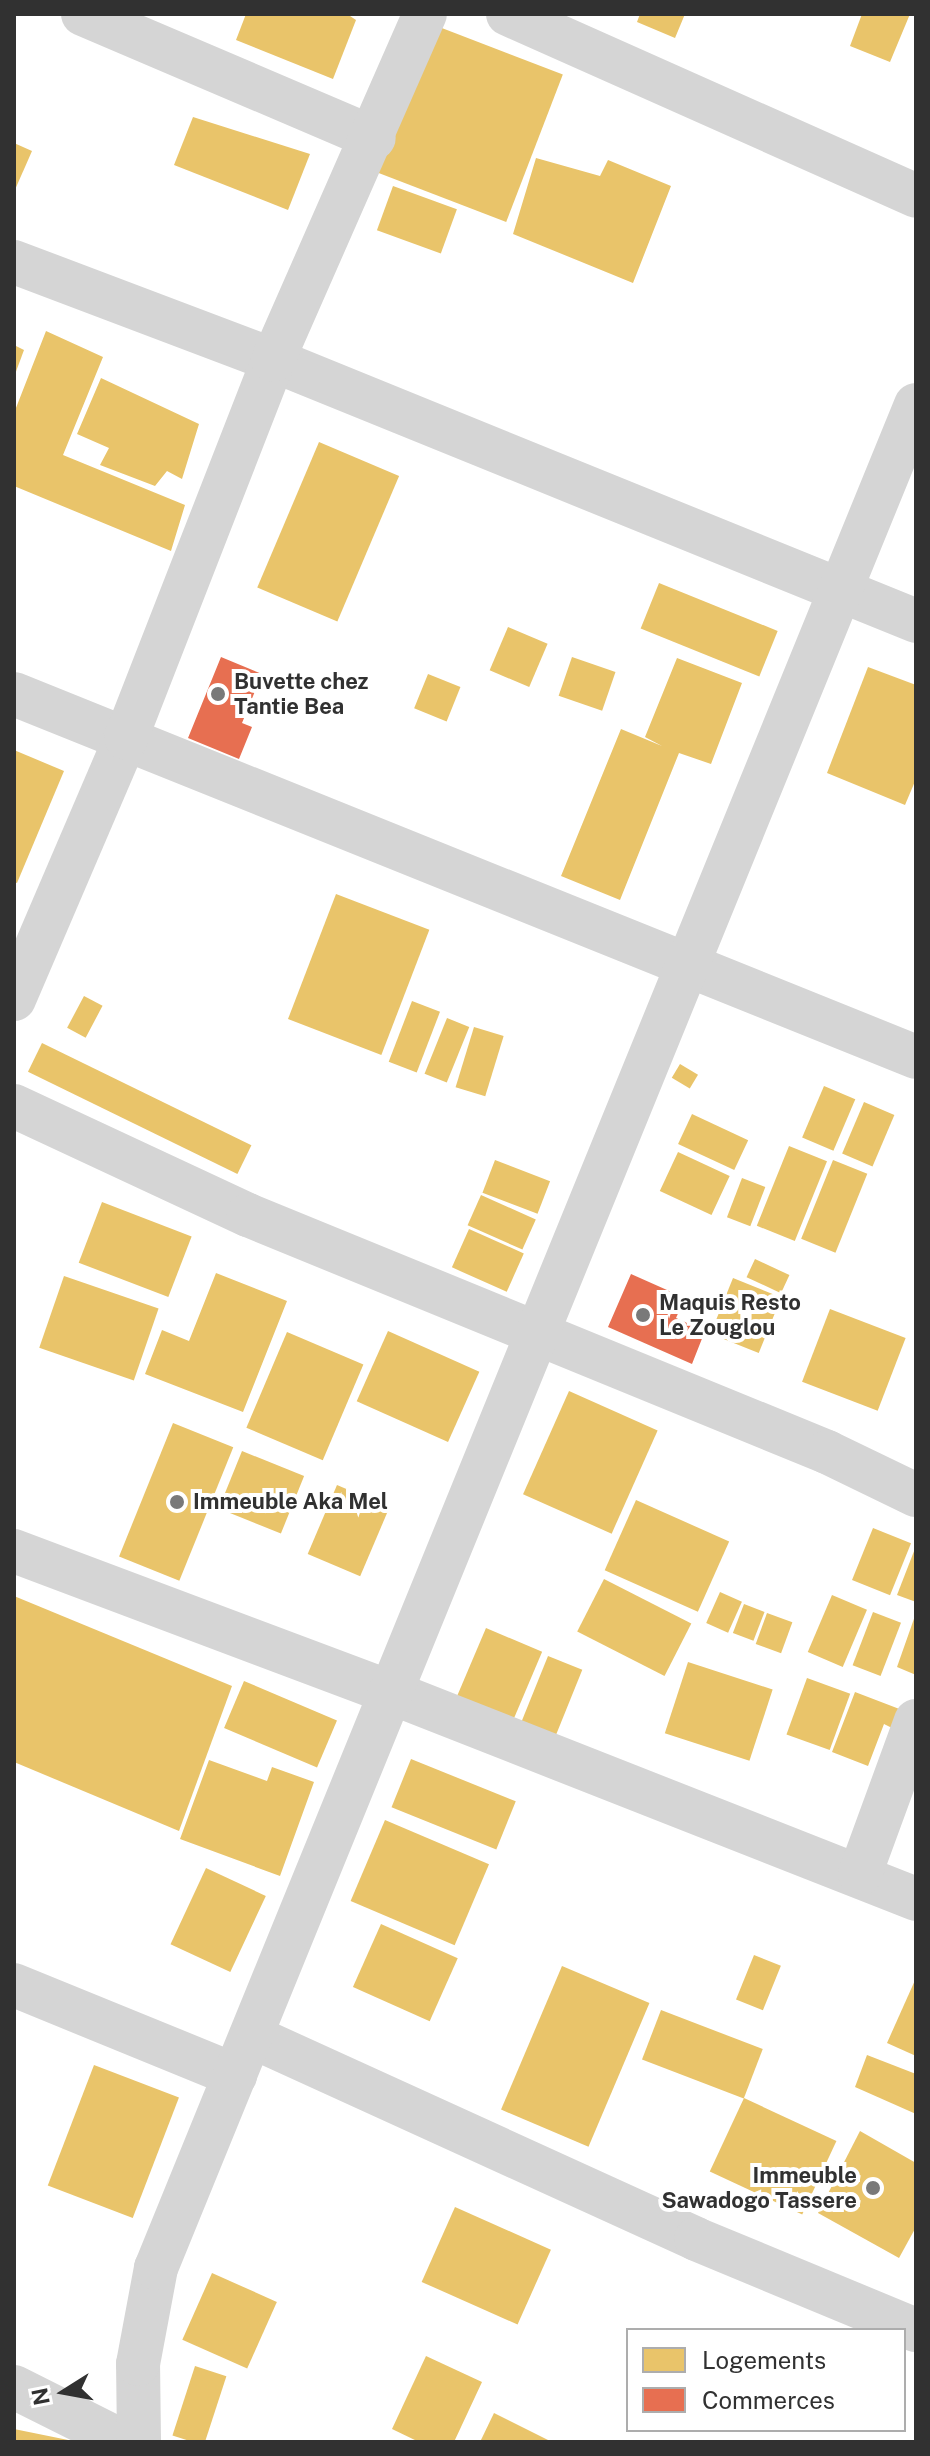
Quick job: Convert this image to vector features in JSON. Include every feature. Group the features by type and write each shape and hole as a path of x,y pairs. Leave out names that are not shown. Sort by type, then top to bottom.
{"street":[{"path":"83,14 374,138"},
{"path":"14,999 126,738 273,360 374,138 425,14"},
{"path":"508,14 916,196"},
{"path":"14,262 273,360 916,621"},
{"path":"139,2442 138,2364 156,2268 916,405"},
{"path":"14,694 916,1057"},
{"path":"14,1106 248,1215 537,1332 916,1495"},
{"path":"14,1551 390,1692 860,1874 916,1899"},
{"path":"860,1874 916,1721"},
{"path":"14,1985 243,2055 916,2330"},
{"path":"14,2387 124,2442"}],"building: Logements":[{"path":"246,14 347,14 356,20 333,79 236,40"},
{"path":"640,14 685,14 675,38 637,22"},
{"path":"862,14 910,14 890,62 850,46"},
{"path":"434,25 563,74 506,222 377,173"},
{"path":"193,117 310,154 288,210 174,165"},
{"path":"14,143 32,151 14,192"},
{"path":"536,158 600,176 608,160 671,186 633,283 513,234"},
{"path":"393,186 457,209 441,253 377,230"},
{"path":"46,331 103,357 63,455 185,505 171,551 14,486 14,413"},
{"path":"14,345 24,350 14,377"},
{"path":"101,378 199,424 182,479 167,471 155,486 100,465 109,448 77,434"},
{"path":"319,442 399,476 337,621 257,587"},
{"path":"659,583 778,631 759,676 641,628"},
{"path":"508,627 548,644 529,687 490,670"},
{"path":"572,657 615,672 602,711 559,696"},
{"path":"677,658 742,683 711,764 679,753 620,900 561,876 621,729 662,746 645,737"},
{"path":"868,667 916,685 916,779 905,805 827,773"},
{"path":"428,674 460,687 447,721 414,708"},
{"path":"14,750 64,771 17,883 14,882"},
{"path":"336,894 429,930 381,1055 288,1019"},
{"path":"84,996 103,1006 86,1038 67,1028"},
{"path":"412,1001 440,1012 417,1072 389,1062"},
{"path":"447,1018 469,1027 447,1083 425,1074"},
{"path":"474,1027 504,1036 485,1096 456,1087"},
{"path":"42,1043 251,1145 237,1174 28,1072"},
{"path":"680,1064 698,1075 690,1089 672,1078"},
{"path":"824,1086 855,1099 833,1151 802,1138"},
{"path":"864,1102 894,1115 872,1166 842,1154"},
{"path":"692,1114 748,1140 734,1170 678,1144"},
{"path":"789,1146 827,1161 795,1241 757,1226"},
{"path":"678,1152 730,1176 711,1215 660,1191"},
{"path":"495,1160 550,1181 538,1214 482,1193"},
{"path":"833,1160 867,1174 835,1253 801,1239"},
{"path":"742,1178 765,1187 750,1226 727,1217"},
{"path":"481,1195 536,1219 522,1250 468,1225"},
{"path":"102,1202 192,1236 168,1297 79,1263"},
{"path":"469,1229 524,1253 507,1292 452,1267"},
{"path":"755,1259 789,1275 781,1293 747,1277"},
{"path":"216,1273 287,1301 243,1412 145,1374 162,1330 189,1341"},
{"path":"64,1276 159,1309 134,1380 39,1348"},
{"path":"733,1278 781,1297 759,1353 711,1334"},
{"path":"830,1309 906,1338 878,1411 802,1382"},
{"path":"388,1331 479,1372 448,1442 357,1401"},
{"path":"287,1332 363,1364 323,1460 246,1428"},
{"path":"569,1391 658,1430 612,1534 523,1494"},
{"name":"Immeuble Aka Mel","path":"173,1423 233,1447 179,1581 119,1557"},
{"path":"242,1451 304,1476 281,1534 219,1508"},
{"path":"337,1485 389,1507 360,1576 308,1554"},
{"path":"636,1500 729,1541 698,1612 605,1570"},
{"path":"873,1528 911,1543 890,1595 852,1580"},
{"path":"916,1546 916,1602 897,1595"},
{"path":"604,1579 691,1623 665,1676 577,1632"},
{"path":"720,1592 742,1602 728,1633 706,1623"},
{"path":"832,1595 867,1610 843,1667 808,1652"},
{"path":"14,1596 232,1686 179,1831 14,1762"},
{"path":"744,1604 765,1612 753,1641 733,1633"},
{"path":"873,1612 901,1623 881,1676 853,1665"},
{"path":"767,1613 792,1622 781,1653 756,1644"},
{"path":"916,1613 916,1675 897,1667"},
{"path":"486,1628 542,1652 512,1724 456,1700"},
{"path":"548,1656 582,1670 556,1735 522,1721"},
{"path":"688,1662 773,1690 749,1761 665,1733"},
{"path":"807,1678 850,1694 830,1750 786,1734"},
{"path":"244,1681 337,1720 317,1767 224,1728"},
{"path":"855,1692 902,1710 894,1729 884,1724 868,1766 832,1752"},
{"path":"411,1759 516,1801 496,1850 392,1807"},
{"path":"209,1760 267,1781 272,1767 314,1782 280,1876 180,1839"},
{"path":"385,1820 489,1864 455,1945 351,1901"},
{"path":"206,1868 266,1896 230,1972 171,1944"},
{"path":"381,1924 458,1958 430,2021 353,1987"},
{"path":"754,1955 781,1966 763,2010 736,2000"},
{"path":"562,1966 649,2003 588,2147 501,2110"},
{"path":"916,1978 916,2056 887,2043"},
{"path":"661,2010 763,2049 744,2099 642,2059"},
{"path":"867,2055 916,2074 916,2114 855,2087"},
{"path":"94,2065 179,2098 133,2218 48,2185"},
{"path":"744,2098 836,2141 802,2215 710,2171"},
{"name":"Immeuble Sawadogo Tassere","path":"860,2131 916,2163 916,2227 899,2258 818,2213"},
{"path":"455,2207 551,2250 518,2325 422,2282"},
{"path":"212,2273 277,2302 247,2369 182,2340"},
{"path":"426,2356 482,2382 454,2442 419,2442 392,2429"},
{"path":"195,2366 226,2376 205,2442 193,2442 172,2435"},
{"path":"494,2413 552,2442 480,2442"},
{"path":"14,2429 73,2441 73,2442 14,2442"}],"building: Commerces":[{"path":"221,657 262,674 242,723 252,727 239,759 188,738"},
{"path":"631,1274 685,1298 676,1318 705,1331 692,1364 608,1327"}],"place":[{"name":"Buvette chez Tantie Bea","path":"218,694"},
{"name":"Maquis Resto Le Zouglou","path":"643,1315"},
{"name":"Immeuble Aka Mel","path":"177,1502"},
{"name":"Immeuble Sawadogo Tassere","path":"873,2188"}]}
